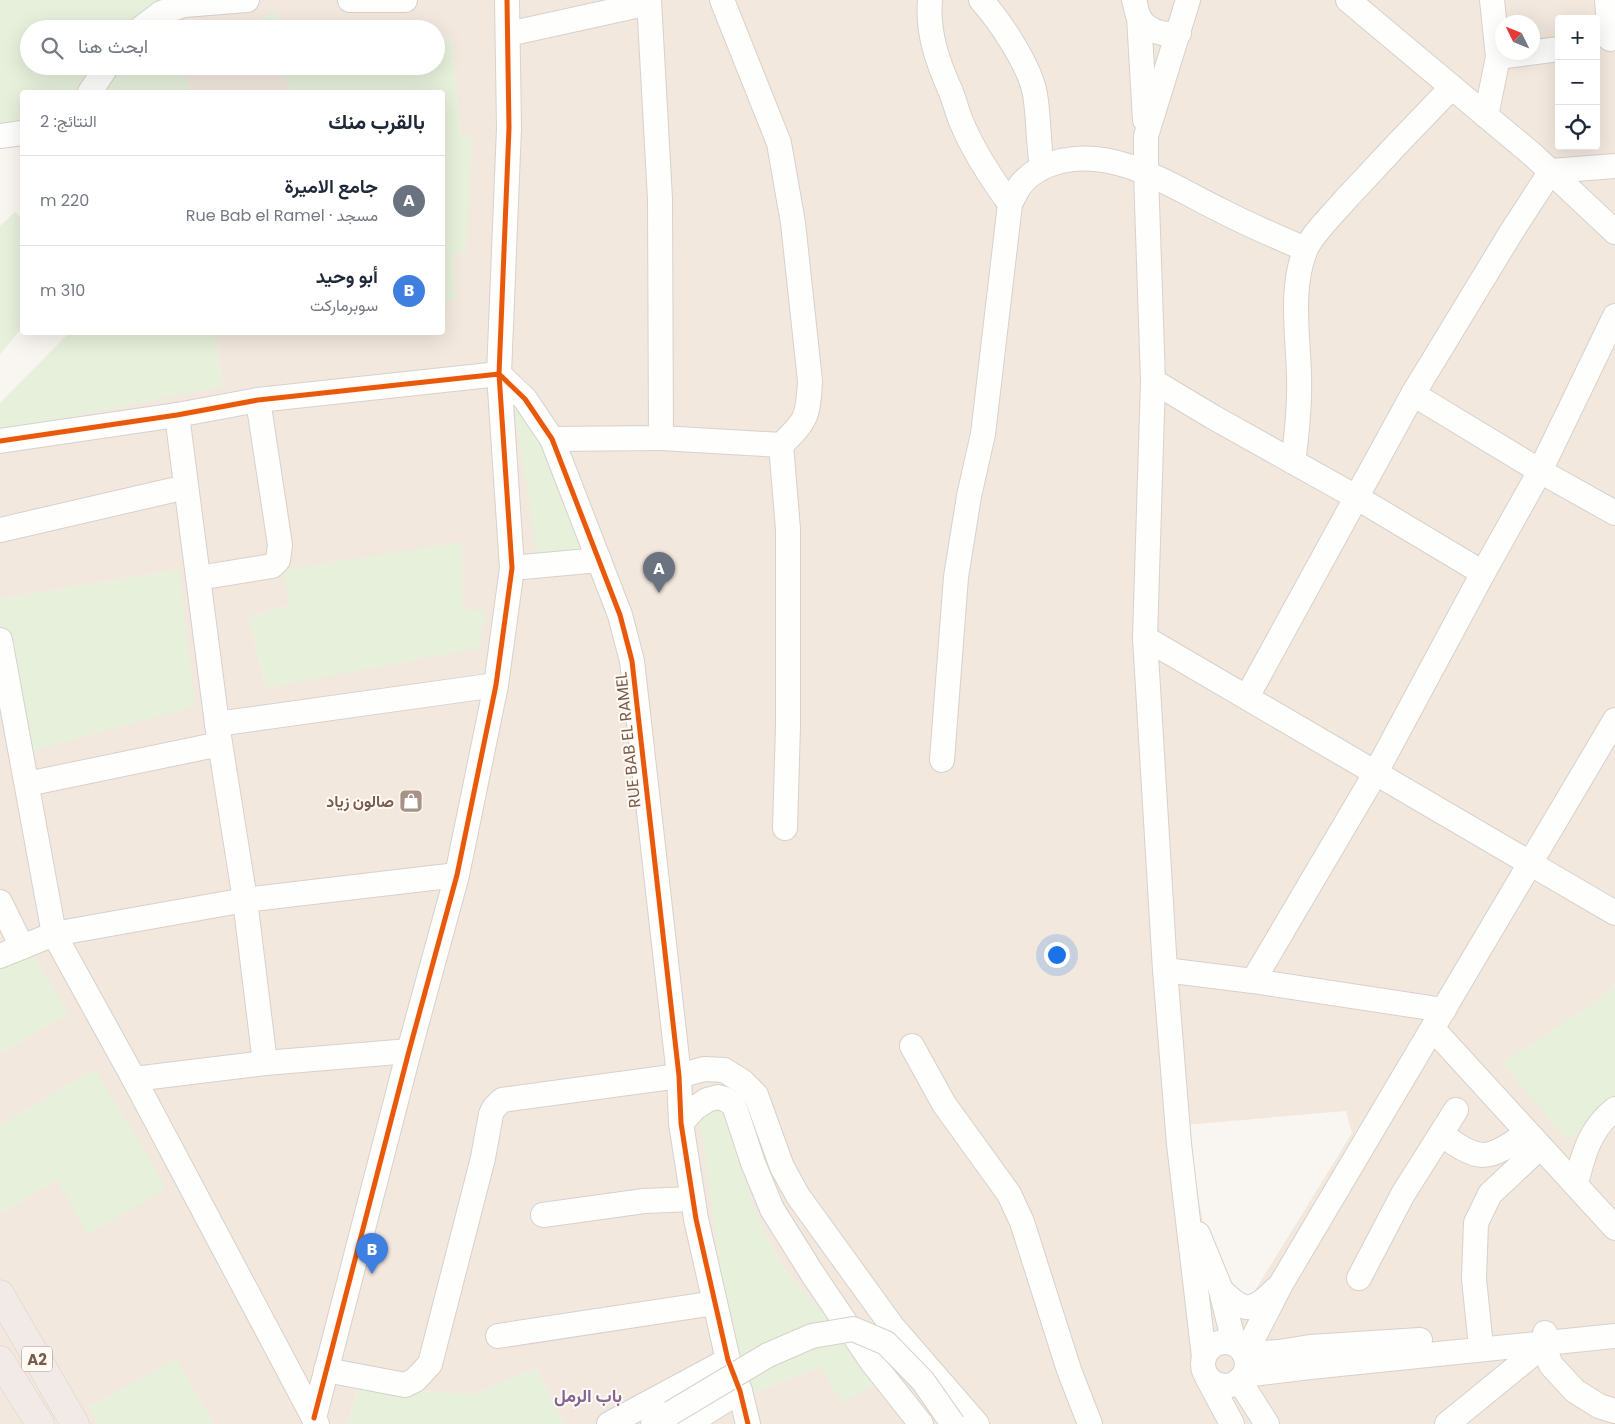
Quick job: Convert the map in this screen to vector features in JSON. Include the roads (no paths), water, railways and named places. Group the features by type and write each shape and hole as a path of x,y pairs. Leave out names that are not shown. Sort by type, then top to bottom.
{"highway":[{"name":"A2","path":"0,1294 75,1424"},
{"name":"A2","path":"0,1360 40,1424"}],"street":[{"path":"151,20 166,7 246,0"},
{"path":"350,0 405,0"},
{"path":"315,1421 326,1370 457,875 496,685 512,568 500,374 509,128 507,0"},
{"path":"552,438 661,438 781,445 800,426 807,414 810,381 793,223 779,142 722,0"},
{"path":"930,0 929,14 938,63 971,143 1010,204"},
{"path":"981,0 1022,60 1034,90 1042,167"},
{"path":"1146,136 1188,0"},
{"path":"1348,0 1551,171 1615,232"},
{"path":"1492,0 1495,28"},
{"path":"1607,0 1607,40"},
{"path":"508,34 649,1 660,199 661,438"},
{"path":"1136,9 1146,26 1159,33 1169,35 1179,33"},
{"path":"1136,9 1146,136 1153,381 1145,638 1164,970 1186,1204 1206,1367 1212,1382 1219,1385 1233,1384 1240,1363 1281,1284 1615,720"},
{"path":"1540,50 1555,49"},
{"path":"1486,116 1497,60"},
{"path":"91,90 101,75"},
{"path":"1293,462 1299,378 1296,330 1297,293 1306,249 1325,223 1452,87"},
{"path":"0,136 20,133"},
{"path":"942,760 956,577 969,496 983,434 1010,204 1019,186 1031,174 1042,167 1067,160 1084,158 1117,163 1146,173 1222,212 1306,249"},
{"path":"1551,171 1614,166"},
{"path":"1593,211 1590,199 1593,186 1614,166"},
{"path":"1247,697 1413,394 1512,231 1551,171"},
{"path":"1253,981 1375,774 1540,471 1615,316"},
{"path":"0,441 177,415 258,400 500,374"},
{"name":"RUE BAB EL RAMEL","path":"500,374 524,399 552,438 620,615 632,661 679,1076 681,1123 693,1199 715,1303 728,1360 740,1391 748,1424"},
{"path":"1153,381 1356,497 1483,573"},
{"path":"1413,394 1540,471 1615,513"},
{"path":"198,578 272,566 278,560 280,546 258,400"},
{"path":"177,415 218,734 245,900 265,1063"},
{"path":"781,445 788,529 788,726 785,828"},
{"path":"0,530 186,487"},
{"path":"512,568 599,560"},
{"path":"1145,638 1615,913"},
{"path":"0,640 54,934 134,1079 315,1421"},
{"path":"27,784 218,734 496,685"},
{"path":"0,956 54,934 245,900 457,875"},
{"path":"0,902 22,947"},
{"path":"1164,970 1253,981 1438,1020 1534,1140 1615,1228"},
{"path":"912,1046 944,1104 1009,1194 1022,1222 1063,1351 1090,1424"},
{"path":"134,1079 265,1063 409,1051"},
{"path":"326,1370 405,1385 415,1380 430,1364 483,1158 491,1114 498,1103 502,1100 679,1076 704,1069 724,1070 743,1082 756,1095 782,1167 798,1196 892,1326 977,1424"},
{"path":"681,1123 695,1108 707,1100 718,1097 734,1105 753,1163 772,1209 812,1273 872,1362 922,1424"},
{"path":"1576,1184 1583,1154 1593,1133 1604,1118 1615,1109"},
{"path":"1359,1278 1403,1194 1456,1110"},
{"path":"1441,1134 1463,1150 1480,1156 1534,1140"},
{"path":"1480,1337 1474,1279 1476,1223 1490,1194 1534,1140"},
{"path":"542,1215 644,1201 693,1199"},
{"path":"1186,1204 1221,1290 1240,1363 1267,1424"},
{"path":"1221,1290 1234,1303 1245,1308 1261,1303 1281,1284"},
{"path":"1279,1352 1269,1345 1266,1336 1281,1284"},
{"path":"498,1336 715,1303"},
{"path":"1240,1363 1310,1366 1545,1338 1615,1323"},
{"path":"670,1420 768,1355 812,1336 853,1329 886,1343 923,1381 953,1424"},
{"path":"1240,1363 1279,1352 1310,1347 1480,1337 1615,1336"},
{"path":"1545,1338 1547,1355 1551,1365 1575,1391 1599,1406 1615,1411"},
{"path":"1447,1424 1545,1338"},
{"path":"1232,1424 1206,1367 1212,1345 1226,1342 1240,1363"},
{"path":"610,1424 728,1360"},
{"path":"670,1420 740,1391"}],"place":[{"name":"جامع الاميرة","path":"659,593"},
{"name":"صالون زياد","path":"411,801"},
{"name":"أبو وحيد","path":"372,1274"}],"district":[{"name":"باب الرمل","path":"588,1395"}]}
